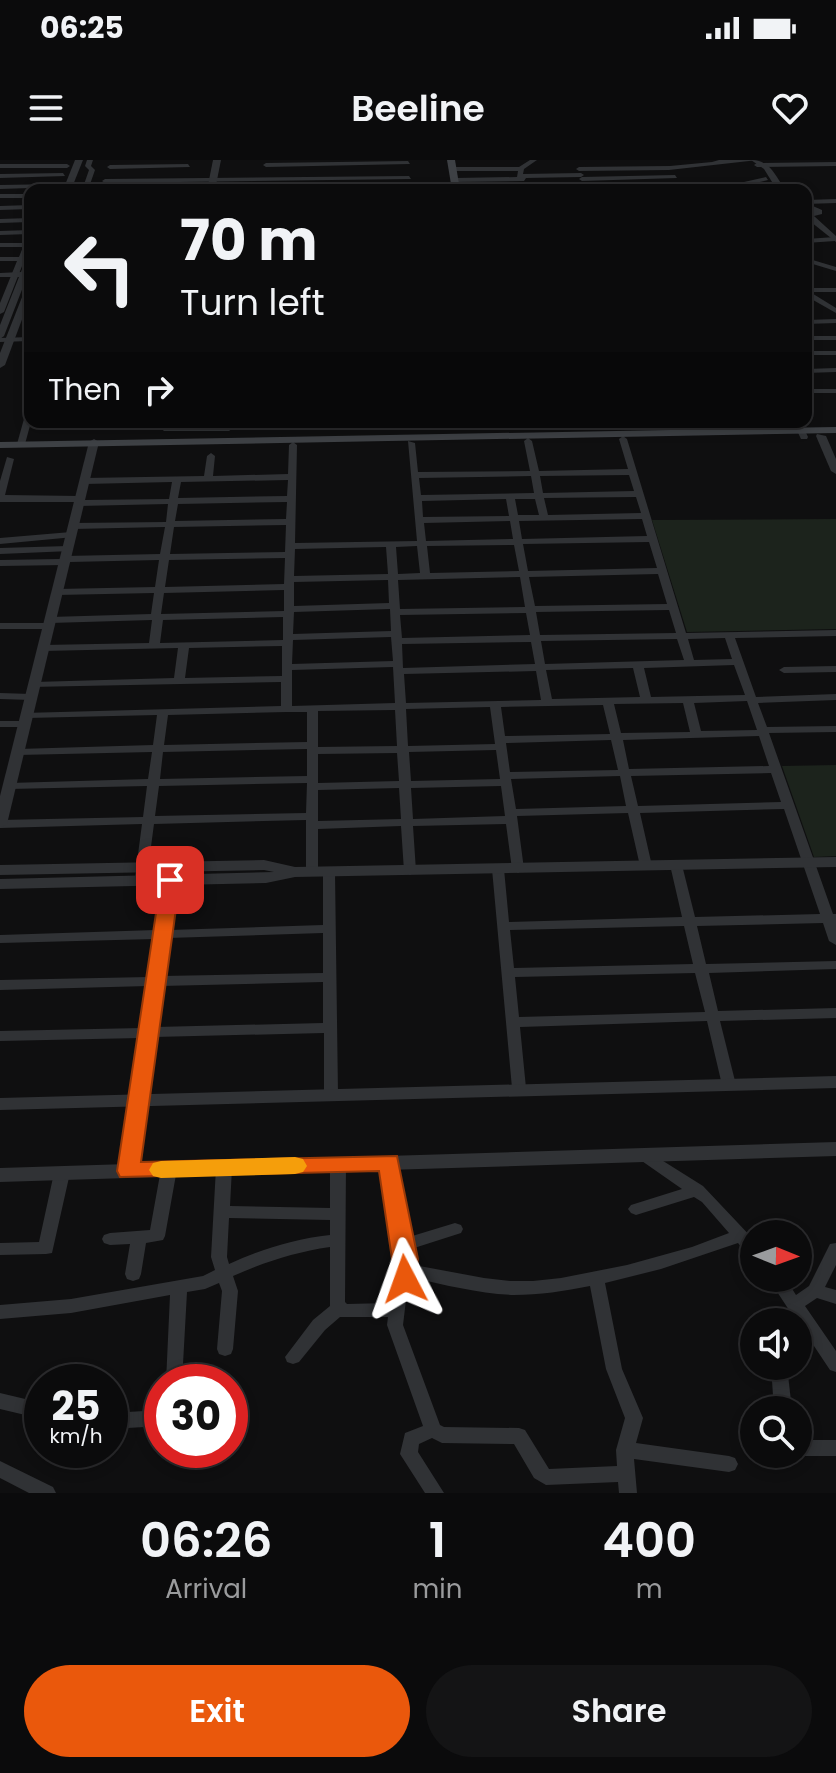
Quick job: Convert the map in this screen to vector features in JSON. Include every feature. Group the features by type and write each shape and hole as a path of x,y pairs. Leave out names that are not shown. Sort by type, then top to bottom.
{"main road":[{"path":"442,160 446,184"},
{"path":"486,428 492,439"},
{"path":"492,439 495,428"},
{"path":"0,447 21,444 293,445 623,439 801,430 821,436 836,435"},
{"path":"0,447 492,439 801,430 836,435"}],"street":[{"path":"60,184 79,160"},
{"path":"87,184 92,170 88,166 90,160"},
{"path":"107,176 161,160"},
{"path":"212,184 217,160"},
{"path":"464,160 468,184"},
{"path":"521,175 534,160"},
{"path":"575,160 584,184"},
{"path":"659,160 668,167 678,184"},
{"path":"739,161 749,184"},
{"path":"581,174 715,162 836,162"},
{"path":"715,162 720,176 731,177 733,184"},
{"path":"758,162 772,184"},
{"path":"0,166 64,163 58,184"},
{"path":"452,165 521,175"},
{"path":"107,176 213,179 409,174"},
{"path":"265,176 409,174"},
{"path":"0,176 60,175"},
{"path":"521,175 526,184"},
{"path":"457,184 467,180 521,175 675,177"},
{"path":"107,176 186,176"},
{"path":"0,187 24,187"},
{"path":"0,196 24,196"},
{"path":"812,205 836,204"},
{"path":"0,208 24,207"},
{"path":"812,219 836,239"},
{"path":"0,221 24,220"},
{"path":"0,233 24,239"},
{"path":"812,241 836,239"},
{"path":"0,245 24,241"},
{"path":"0,259 24,258"},
{"path":"812,262 836,269"},
{"path":"2,337 24,264"},
{"path":"0,275 19,274"},
{"path":"812,291 836,290"},
{"path":"0,365 2,316 15,295"},
{"path":"812,295 836,311"},
{"path":"812,306 827,306"},
{"path":"812,322 836,321"},
{"path":"2,337 24,339"},
{"path":"812,338 836,338"},
{"path":"812,353 836,353"},
{"path":"812,371 836,370"},
{"path":"812,391 836,391"},
{"path":"21,444 25,428"},
{"path":"164,428 229,428"},
{"path":"821,436 836,471"},
{"path":"623,439 690,664"},
{"path":"528,441 544,518"},
{"path":"411,443 425,576"},
{"path":"94,445 0,824 148,820 407,823 633,809 788,805"},
{"path":"286,709 293,445"},
{"path":"208,479 211,456"},
{"path":"10,459 0,499 292,499"},
{"path":"414,475 633,472"},
{"path":"85,481 293,477"},
{"path":"154,646 159,590 177,479"},
{"path":"416,498 640,494"},
{"path":"510,496 547,703"},
{"path":"418,520 646,516"},
{"path":"0,541 72,531 169,524 291,522"},
{"path":"0,551 66,557 164,557 391,544 654,539"},
{"path":"391,544 410,871"},
{"path":"0,563 66,557"},
{"path":"57,592 159,590 393,577 663,571"},
{"path":"0,626 395,609 674,607"},
{"path":"43,648 397,637 836,633"},
{"path":"729,635 808,862 832,918 836,941"},
{"path":"179,681 184,645"},
{"path":"0,696 33,691 398,667 738,662"},
{"path":"638,665 646,700"},
{"path":"784,670 836,669"},
{"path":"0,724 26,719 163,712 836,697"},
{"path":"688,699 696,735"},
{"path":"608,701 646,866"},
{"path":"495,704 518,869"},
{"path":"312,872 313,708"},
{"path":"141,874 163,712"},
{"path":"18,752 157,748 403,749 836,729"},
{"path":"9,786 153,783 405,785 624,773 776,769"},
{"path":"0,870 141,874 170,880 266,878 295,872 836,862"},
{"path":"0,884 264,865 295,872"},
{"path":"676,865 729,1085"},
{"path":"498,869 519,1088"},
{"path":"329,873 331,1094"},
{"path":"128,1171 170,880"},
{"path":"503,926 832,918"},
{"path":"0,939 329,929"},
{"path":"508,973 836,965"},
{"path":"0,985 330,977"},
{"path":"512,1022 836,1013"},
{"path":"0,1036 330,1028"},
{"path":"0,1104 836,1082"},
{"path":"0,1175 836,1149"},
{"path":"644,1155 698,1190 740,1234"},
{"path":"389,1162 407,1270 396,1310 400,1342 433,1430 442,1435 519,1436 546,1477 626,1474"},
{"path":"338,1164 336,1299 339,1308"},
{"path":"224,1168 219,1257 230,1291 225,1349"},
{"path":"110,1239 160,1233 169,1169"},
{"path":"0,1249 46,1248 62,1173"},
{"path":"636,1209 698,1190"},
{"path":"222,1212 337,1214"},
{"path":"404,1245 455,1229"},
{"path":"407,1270 511,1288 550,1286 701,1251 740,1235"},
{"path":"133,1274 139,1237"},
{"path":"0,1312 84,1305 179,1286 224,1275 287,1248 337,1240"},
{"path":"798,1308 815,1291 836,1249"},
{"path":"596,1276 614,1369 634,1418 625,1450 628,1493"},
{"path":"175,1364 179,1286"},
{"path":"815,1291 836,1297"},
{"path":"293,1357 319,1325 339,1308 396,1310"},
{"path":"812,1331 836,1365"},
{"path":"1,1404 24,1408"},
{"path":"433,1430 411,1439 408,1447 409,1454 435,1493"},
{"path":"812,1448 836,1448"},
{"path":"625,1450 729,1464"},
{"path":"0,1469 47,1493"}],"shaded area":[{"path":"836,519 836,629 687,632 652,520"},
{"path":"836,765 836,856 814,857 782,766"}],"slow traffic":[{"path":"161,1170 295,1166"}],"route":[{"path":"170,880 128,1171 389,1162 406,1259 405,1279"}]}
